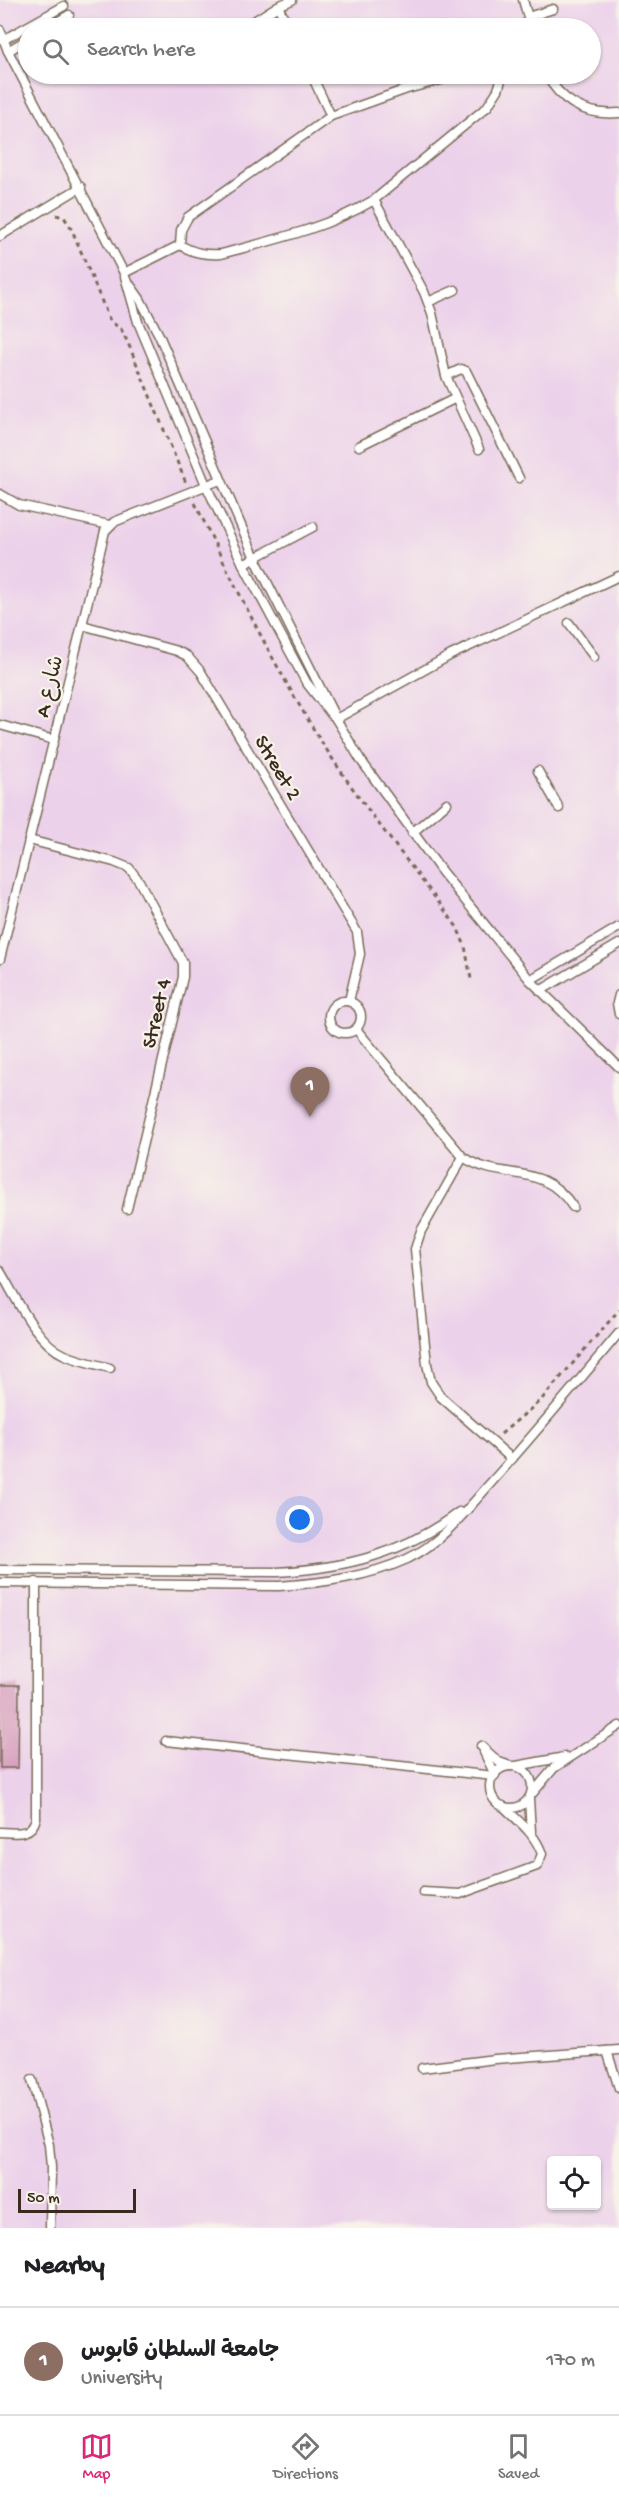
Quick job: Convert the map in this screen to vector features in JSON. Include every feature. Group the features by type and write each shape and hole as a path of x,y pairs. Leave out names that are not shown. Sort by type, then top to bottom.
{"lane":[{"path":"259,18 292,0"},
{"path":"523,0 528,17 552,9"},
{"path":"41,18 64,6"},
{"path":"278,6 284,18"},
{"path":"64,18 69,15"},
{"path":"0,30 1,39 18,70"},
{"path":"1,39 18,30"},
{"path":"8,51 18,45"},
{"path":"26,84 124,273 138,322 206,485 243,564 306,682 336,719"},
{"path":"316,84 331,116"},
{"path":"180,245 181,230 188,217 331,116 426,84"},
{"path":"180,245 193,252 207,255 221,254 335,221 375,200 487,107 500,84"},
{"path":"553,84 581,110 602,114 619,113"},
{"path":"0,236 81,187"},
{"path":"375,200 428,302 446,376 454,399 479,449"},
{"path":"124,273 180,245"},
{"path":"128,282 159,335 255,558 336,719 360,759 412,833 530,980 619,1066"},
{"path":"428,302 455,290"},
{"path":"446,376 461,369 466,371 519,478"},
{"path":"359,446 454,399"},
{"path":"0,494 19,505 109,525 220,480"},
{"name":"A شارع","path":"0,959 105,531 109,525"},
{"path":"243,564 313,528"},
{"path":"336,719 451,655 619,576"},
{"path":"569,623 594,657"},
{"name":"Street 2","path":"82,625 177,651 187,656 201,672 357,932 360,954 349,1001"},
{"path":"0,725 54,740"},
{"path":"538,771 559,808"},
{"path":"412,833 447,803"},
{"name":"Street 4","path":"29,840 129,868 139,881 183,963 183,977 127,1209"},
{"path":"530,980 619,927"},
{"path":"540,991 619,944"},
{"path":"619,995 617,1003 619,1014"},
{"path":"349,1001 359,1008 360,1024 356,1029 345,1033 339,1032 330,1023 329,1017 333,1006 338,1002 349,1001"},
{"path":"356,1029 463,1157 480,1166 544,1179 555,1186 573,1207"},
{"path":"463,1157 415,1248 427,1364 431,1382 441,1397 512,1459"},
{"path":"0,1271 37,1330 53,1348 64,1355 110,1368"},
{"path":"0,1582 279,1586 322,1583 366,1573 409,1558 446,1532 619,1334"},
{"path":"0,1570 277,1572 320,1570 363,1561 403,1546 441,1525 476,1499"},
{"path":"0,1832 28,1832 34,1826 37,1791 36,1582"},
{"path":"503,1806 517,1808 530,1798 547,1774 568,1756 619,1726"},
{"path":"166,1741 494,1775 512,1767 568,1756"},
{"path":"423,1892 460,1893 537,1866 542,1854 531,1832 493,1796 491,1782 494,1775 481,1746 499,1762 527,1774 531,1781 531,1832"},
{"path":"422,2068 495,2059 619,2050"},
{"path":"607,2051 619,2088"},
{"path":"32,2080 49,2145 50,2228"}],"path":[{"path":"491,1442 541,1400 619,1310"}],"shaded area":[{"path":"0,0 619,0 619,2228 0,2228"}],"building":[{"path":"0,1685 19,1685 18,1768 0,1768"}],"place":[{"name":"جامعة السلطان قابوس","path":"310,1117"}]}
